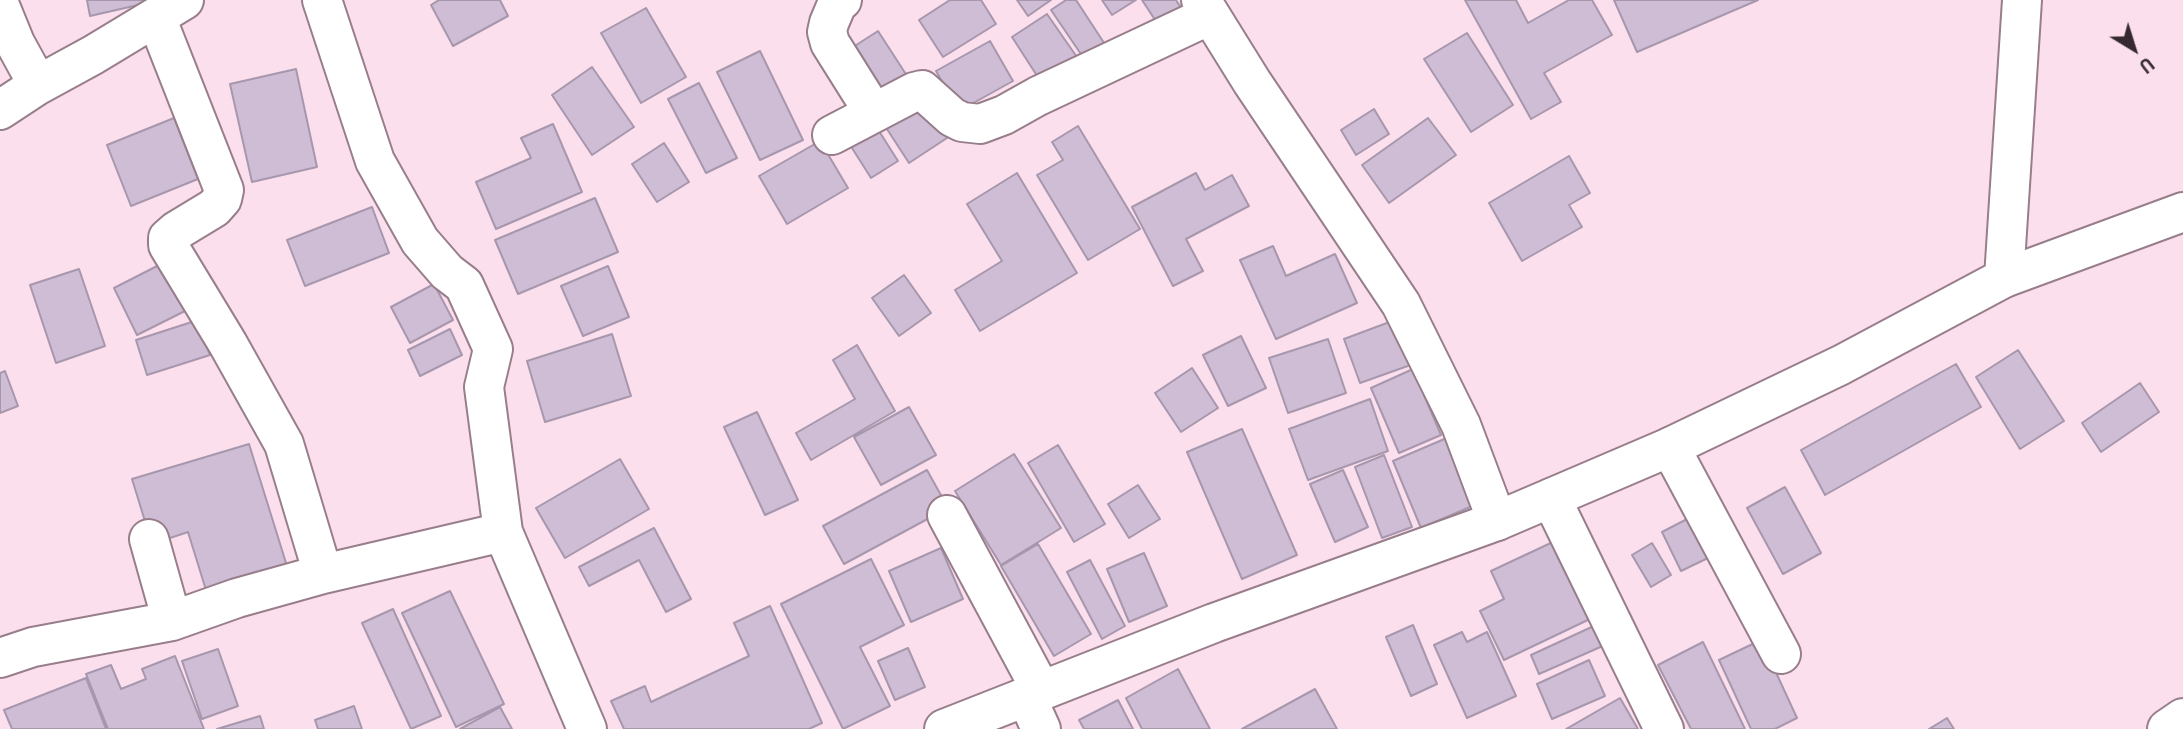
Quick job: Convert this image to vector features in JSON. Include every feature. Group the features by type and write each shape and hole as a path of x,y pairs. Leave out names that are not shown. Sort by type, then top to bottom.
{"street":[{"path":"322,0 375,161 420,241 447,272 464,285 494,349 484,387 503,532 587,729"},
{"path":"842,0 837,4 828,23 830,43 874,113"},
{"path":"2004,278 2022,0"},
{"path":"0,6 15,43 38,85"},
{"path":"832,135 922,90 952,117 962,122 980,124 1004,115 1206,7 1252,82 1401,304 1461,425 1497,521"},
{"path":"0,110 170,9 224,190 222,200 214,208 176,231 168,238 168,245 284,444 323,574"},
{"path":"944,729 1036,705 1214,623 1497,521 1670,447 1841,365 2004,278 2183,212"},
{"path":"1670,447 1781,654"},
{"path":"1551,498 1664,729"},
{"path":"947,515 1036,705"},
{"path":"0,658 33,647 172,621 237,597 503,532"},
{"path":"149,539 172,621"},
{"path":"2167,729 2183,718"}],"building":[{"path":"87,0 160,0 90,16"},
{"path":"439,0 500,0 508,16 453,46 431,5"},
{"path":"950,0 981,0 996,24 943,57 919,20"},
{"path":"1017,0 1051,0 1028,16"},
{"path":"1066,0 1076,0 1110,52 1089,66 1051,10"},
{"path":"1102,0 1136,0 1112,15"},
{"path":"1142,0 1176,0 1187,17 1163,32"},
{"path":"1465,0 1516,0 1528,23 1569,0 1592,0 1612,35 1544,73 1561,102 1531,119"},
{"path":"1614,0 1758,0 1637,52"},
{"path":"646,8 686,77 641,103 601,33"},
{"path":"1047,14 1079,60 1043,85 1012,37"},
{"path":"878,31 911,82 879,102 847,51"},
{"path":"1467,33 1513,105 1471,132 1424,59"},
{"path":"990,41 1013,81 959,111 936,71"},
{"path":"760,51 803,140 760,160 717,72"},
{"path":"592,67 634,127 592,155 552,95"},
{"path":"296,69 317,167 252,182 230,84"},
{"path":"699,83 737,158 706,173 668,99"},
{"path":"923,100 947,138 909,163 885,126"},
{"path":"1374,109 1389,134 1356,155 1341,130"},
{"path":"174,118 198,179 131,206 107,145"},
{"path":"1428,118 1456,155 1389,203 1362,165"},
{"path":"872,120 898,161 871,178 845,137"},
{"path":"553,124 582,192 496,229 476,182 531,158 521,138"},
{"path":"1078,126 1140,229 1088,260 1037,175 1063,160 1052,142"},
{"path":"820,141 848,188 787,224 759,176"},
{"path":"664,143 689,182 657,202 632,164"},
{"path":"1569,156 1590,193 1569,205 1582,227 1522,261 1489,203"},
{"path":"1017,173 1077,273 980,331 955,290 1002,261 967,204"},
{"path":"1196,173 1205,190 1232,175 1249,206 1186,239 1203,271 1173,286 1132,207"},
{"path":"595,198 618,252 518,294 495,240"},
{"path":"372,207 389,253 305,286 287,240"},
{"path":"1273,246 1286,276 1335,254 1357,303 1276,339 1240,260"},
{"path":"163,263 187,310 137,335 114,288"},
{"path":"608,266 629,317 583,336 561,286"},
{"path":"79,269 105,346 56,363 30,285"},
{"path":"904,275 931,313 899,336 872,298"},
{"path":"434,284 453,320 410,343 391,307"},
{"path":"1403,317 1419,362 1360,383 1344,339"},
{"path":"198,320 210,355 147,375 136,340"},
{"path":"450,329 462,355 420,376 408,350"},
{"path":"612,334 631,396 545,422 527,361"},
{"path":"1241,336 1266,388 1228,406 1203,355"},
{"path":"1328,339 1346,393 1288,413 1269,358"},
{"path":"857,345 895,411 811,460 796,433 855,399 833,360"},
{"path":"2018,350 2064,421 2020,449 1976,377"},
{"path":"1956,364 1981,407 1825,495 1801,450"},
{"path":"1192,368 1218,408 1181,432 1155,393"},
{"path":"1413,369 1441,435 1399,453 1371,388"},
{"path":"5,371 18,406 0,413 0,373"},
{"path":"2140,383 2159,412 2101,452 2082,423"},
{"path":"1370,399 1388,451 1308,480 1289,429"},
{"path":"909,407 936,455 881,485 854,437"},
{"path":"757,412 798,500 765,515 724,427"},
{"path":"1242,429 1297,555 1242,579 1187,452"},
{"path":"1456,434 1484,501 1421,528 1393,461"},
{"path":"249,444 291,579 210,603 188,532 152,544 132,479"},
{"path":"1058,445 1105,524 1074,542 1028,463"},
{"path":"1014,454 1061,528 1001,565 955,491"},
{"path":"1384,455 1412,527 1382,538 1355,467"},
{"path":"620,459 649,509 565,558 536,508"},
{"path":"927,470 948,508 844,564 823,526"},
{"path":"1343,470 1368,527 1335,542 1310,484"},
{"path":"1138,485 1160,519 1129,538 1108,504"},
{"path":"1785,487 1821,553 1783,574 1747,508"},
{"path":"1689,518 1708,558 1681,571 1662,532"},
{"path":"654,528 691,599 666,612 639,560 589,586 579,567"},
{"path":"1555,541 1592,618 1504,660 1480,611 1504,599 1491,571"},
{"path":"1652,543 1671,575 1651,587 1632,555"},
{"path":"1038,544 1091,634 1054,656 1001,566"},
{"path":"941,548 963,599 911,622 889,571"},
{"path":"1144,553 1167,606 1129,622 1107,569"},
{"path":"871,559 904,625 860,647 890,706 843,729 781,604"},
{"path":"1090,560 1125,626 1102,639 1067,572"},
{"path":"450,591 504,704 456,727 402,613"},
{"path":"770,606 822,723 809,729 624,729 611,701 645,686 651,702 749,656 734,623"},
{"path":"393,609 441,716 411,729 362,623"},
{"path":"1413,625 1437,684 1411,696 1386,637"},
{"path":"1596,625 1605,645 1539,674 1531,655"},
{"path":"1462,632 1467,642 1487,632 1516,696 1467,718 1434,645"},
{"path":"1761,640 1797,718 1775,729 1751,729 1719,660"},
{"path":"1703,642 1745,729 1691,729 1658,665"},
{"path":"908,648 925,687 895,700 878,661"},
{"path":"218,649 238,706 202,719 182,661"},
{"path":"175,656 204,729 108,729 86,674 111,665 121,689 146,679 142,669"},
{"path":"1589,660 1605,696 1552,719 1537,684"},
{"path":"1178,669 1210,729 1142,729 1126,698"},
{"path":"86,678 106,729 12,729 4,710"},
{"path":"1315,689 1337,729 1242,729"},
{"path":"1620,698 1638,729 1566,729"},
{"path":"1118,700 1133,729 1084,729 1079,720"},
{"path":"354,706 362,729 318,729 315,720"},
{"path":"500,707 512,729 460,729"},
{"path":"260,716 264,729 217,729"},
{"path":"1947,718 1954,729 1929,729"}]}
